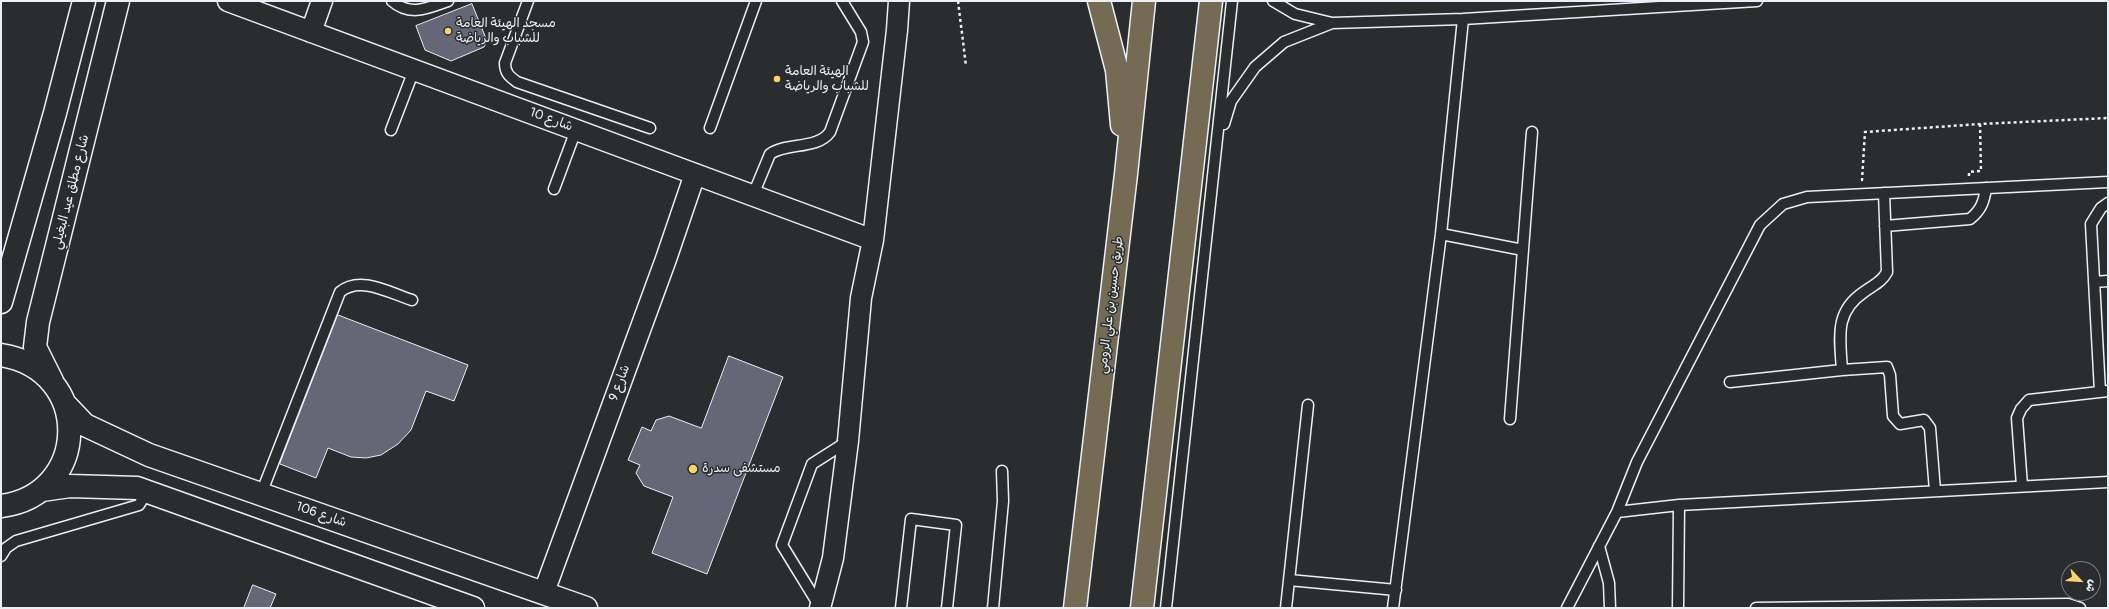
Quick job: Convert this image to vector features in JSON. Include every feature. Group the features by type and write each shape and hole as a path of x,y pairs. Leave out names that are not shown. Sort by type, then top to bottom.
{"highway":[{"path":"1098,1 1117,70 1126,174"},
{"name":"طريق حسين بن علي الرومي","path":"1075,608 1126,174 1144,1"},
{"path":"1142,608 1211,1"}],"street":[{"path":"1,302 55,112 84,1"},
{"name":"شارع مطلق عيد البغيلي","path":"65,404 35,347 38,322 118,1"},
{"name":"شارع 10","path":"228,1 873,240"},
{"path":"311,32 322,1"},
{"path":"820,608 833,558 848,441 861,298 873,240 899,1"},
{"name":"شارع 9","path":"544,592 666,259 695,174"},
{"path":"1,356 16,358 36,367 52,381"},
{"path":"5,508 28,499 42,490 58,472 67,450 70,427 65,404"},
{"name":"شارع 106","path":"65,404 85,425 113,440 148,455 544,592 586,608"},
{"path":"42,490 70,486 137,488 473,608"},
{"path":"833,558 836,608"}],"lane":[{"path":"392,1 411,11 429,4 448,1"},
{"path":"528,1 505,63 505,71 510,77 517,82 650,128"},
{"path":"710,128 756,1"},
{"path":"753,195 770,154 777,150 819,141 830,132 863,42 861,32 842,1"},
{"path":"1166,608 1232,1"},
{"path":"1273,1 1295,14 1332,23 1463,19 1757,1"},
{"path":"1394,608 1441,234 1463,19"},
{"path":"1217,143 1231,101 1255,67 1284,42 1332,23"},
{"path":"392,130 414,70"},
{"path":"554,188 576,130"},
{"path":"1510,419 1532,132"},
{"path":"1567,608 1617,512 1637,462 1760,225 1783,204 1807,197 2108,182"},
{"path":"1885,226 1970,219 1981,207 1984,201 1986,188"},
{"path":"1842,370 1839,334 1841,317 1850,303 1882,281 1887,272 1884,194"},
{"path":"2022,486 2017,418 2021,409 2030,400 2104,392 2094,282 2091,224 2101,208 2108,203"},
{"path":"1441,234 1524,250"},
{"path":"2094,282 2108,281"},
{"path":"261,494 335,300 340,292 351,285 364,284 412,300"},
{"path":"1730,382 1842,370 1887,367 1890,375 1892,416 1900,424 1924,420 1930,428 1935,491"},
{"path":"1286,608 1308,405"},
{"path":"820,608 782,545 812,464 848,441"},
{"path":"993,608 1003,501 1002,471"},
{"path":"1617,512 1679,505 2108,482"},
{"path":"1,556 6,548 16,541 138,505 147,492"},
{"path":"1678,608 1679,505"},
{"path":"901,608 911,519 956,525 947,608"},
{"path":"1599,546 1608,576 1610,608"},
{"path":"1289,580 1396,590"},
{"path":"1756,608 2068,604 2080,608"}],"path":[{"path":"958,1 966,66"},
{"path":"1843,196 1844,182 1862,180 1865,132 1980,124 2108,118"},
{"path":"1969,189 1969,172 1981,171 1980,124"}],"building":[{"name":"مسجد الهيئة العامة للشباب والرياضة","path":"472,4 487,41 484,47 451,61 425,50 416,26"},
{"path":"338,315 468,365 454,401 426,391 411,430 398,444 381,455 366,458 351,457 328,448 316,478 280,464"},
{"name":"مستشفى سدرة","path":"729,356 783,377 707,574 652,553 673,497 644,486 636,473 640,465 628,460 642,427 651,431 656,420 669,416 701,428"},
{"path":"253,585 276,594 270,608 244,608"}],"place":[{"name":"مسجد الهيئة العامة للشباب والرياضة","path":"448,31"},
{"name":"الهيئة العامة للشباب والرياضة","path":"777,79"},
{"name":"مستشفى سدرة","path":"693,469"}]}
